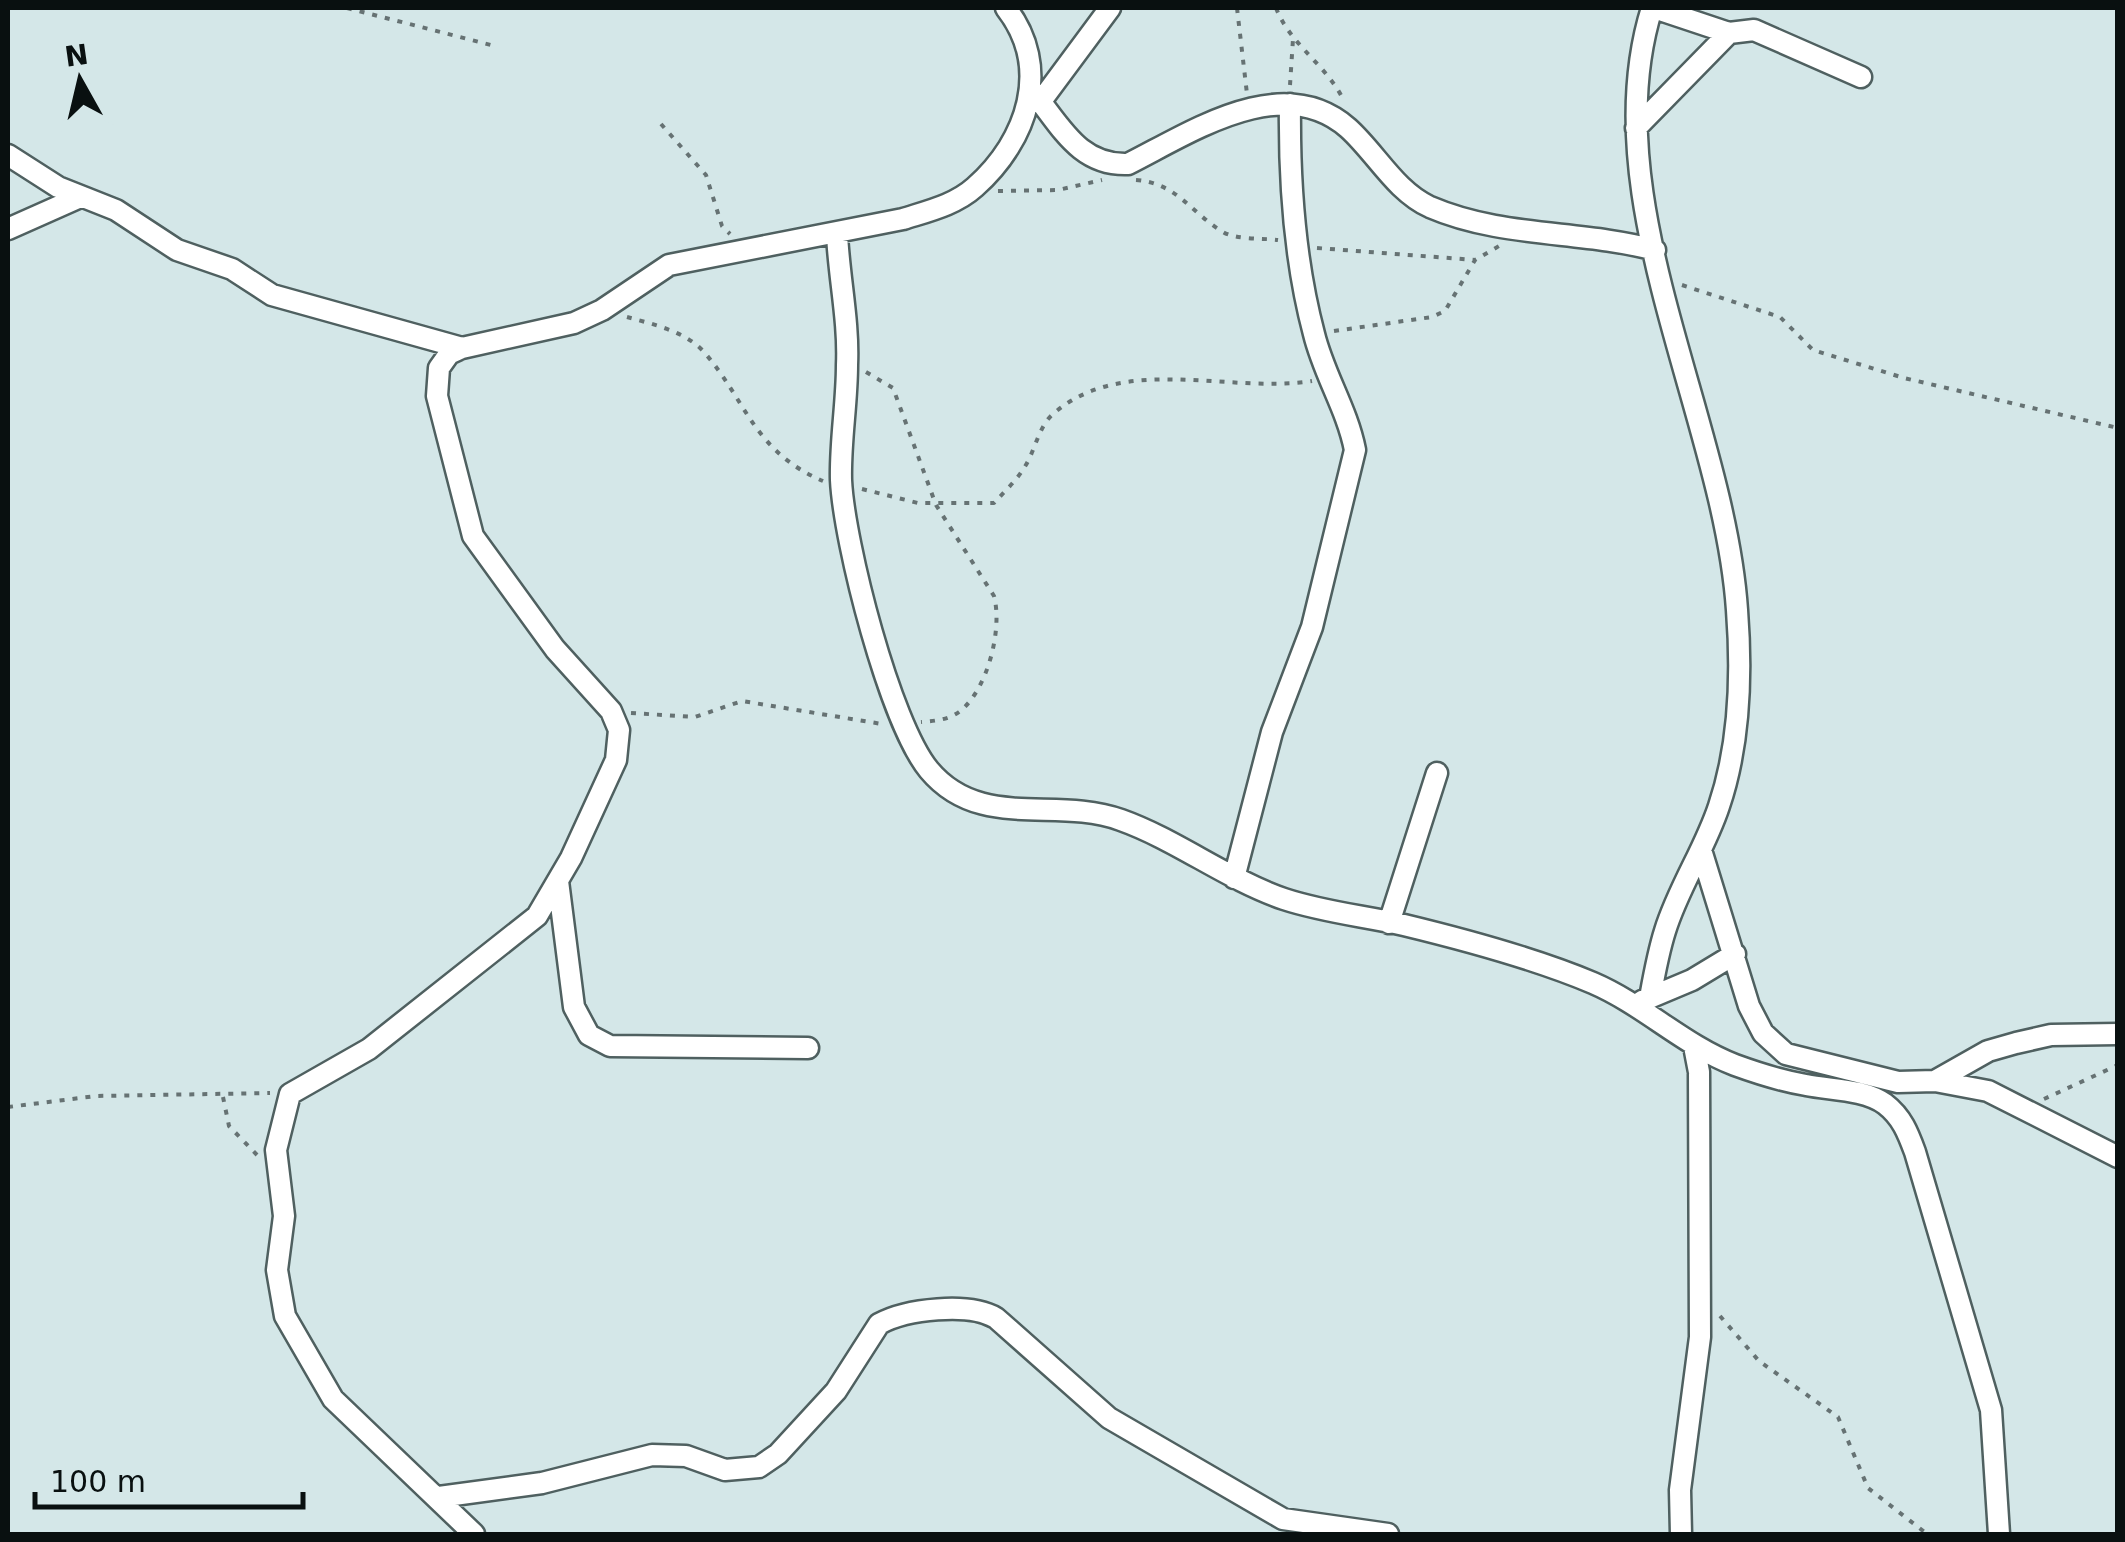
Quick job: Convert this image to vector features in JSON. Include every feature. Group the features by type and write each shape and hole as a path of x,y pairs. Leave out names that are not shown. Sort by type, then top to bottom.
{"street":[{"path":"1006,8 1028,44 1036,96 1068,139 1112,165 1128,164 1247,108 1290,104 1346,126 1403,188 1428,206 1532,234 1608,238 1655,250"},
{"path":"438,373 449,354 462,348 561,327 609,306 668,264 837,234 941,208 973,189 1018,130 1036,96 1110,8"},
{"path":"1643,1001 1665,930 1701,850 1731,760 1739,700 1738,608 1725,529 1659,275 1636,128 1635,80 1653,8 1728,33 1754,30 1861,77"},
{"path":"1636,128 1728,33"},
{"path":"1234,878 1272,732 1312,627 1354,450 1350,422 1327,378 1313,334 1294,242 1290,104"},
{"path":"8,155 80,197 116,210 177,250 232,269 272,296 462,348"},
{"path":"8,229 80,197"},
{"path":"837,234 848,366 842,484 846,524 866,609 905,724 928,769 960,797 976,805 1016,810 1078,810 1121,820 1282,898 1539,965 1643,1001 1694,1046 1774,1078 1870,1097 1905,1124 1991,1410 1999,1534"},
{"path":"424,336 432,344 442,419 474,536 555,649 611,711 618,730 616,760 558,882 537,916 370,1049 301,1084 290,1094 276,1150 284,1216 277,1270 285,1316 334,1399 474,1534"},
{"path":"1389,923 1437,773"},
{"path":"1701,850 1749,1006 1763,1033 1786,1054 1898,1082 1935,1080 1988,1091 2118,1157"},
{"path":"558,882 574,1007 589,1035 610,1046 808,1048"},
{"path":"1643,1001 1692,980 1736,954"},
{"path":"1935,1080 1988,1051 2016,1042 2051,1035 2118,1034"},
{"path":"1681,1534 1680,1490 1700,1337 1699,1072 1694,1046"},
{"path":"439,1497 542,1483 652,1455 686,1456 725,1470 759,1467 778,1454 836,1390 879,1324 920,1313 976,1311 996,1318 1109,1418 1283,1520 1388,1534"}],"path":[{"path":"347,8 492,45"},
{"path":"1237,8 1247,108"},
{"path":"1276,8 1293,40 1332,77 1346,106 1346,126"},
{"path":"1290,104 1293,40"},
{"path":"661,124 706,175 722,226 750,248"},
{"path":"973,189 1058,190 1106,179"},
{"path":"1124,180 1158,182 1194,205 1224,234 1379,256 1475,260 1532,234"},
{"path":"1313,334 1432,317 1445,311 1475,260"},
{"path":"1659,275 1699,293 1780,317 1813,350 1904,378 2118,428"},
{"path":"609,306 625,316 670,330 703,350 748,422 802,472 936,505 994,503 1024,469 1049,417 1101,385 1160,380 1256,386 1327,378"},
{"path":"611,711 677,718 742,701 840,720 905,724 956,715 972,700 992,650 998,610 994,596 936,505 893,388 879,377 848,366"},
{"path":"2026,1108 2118,1065"},
{"path":"8,1107 96,1096 290,1094"},
{"path":"223,1097 229,1126 278,1173"},
{"path":"1701,1293 1760,1361 1838,1417 1868,1488 1926,1534"}]}
